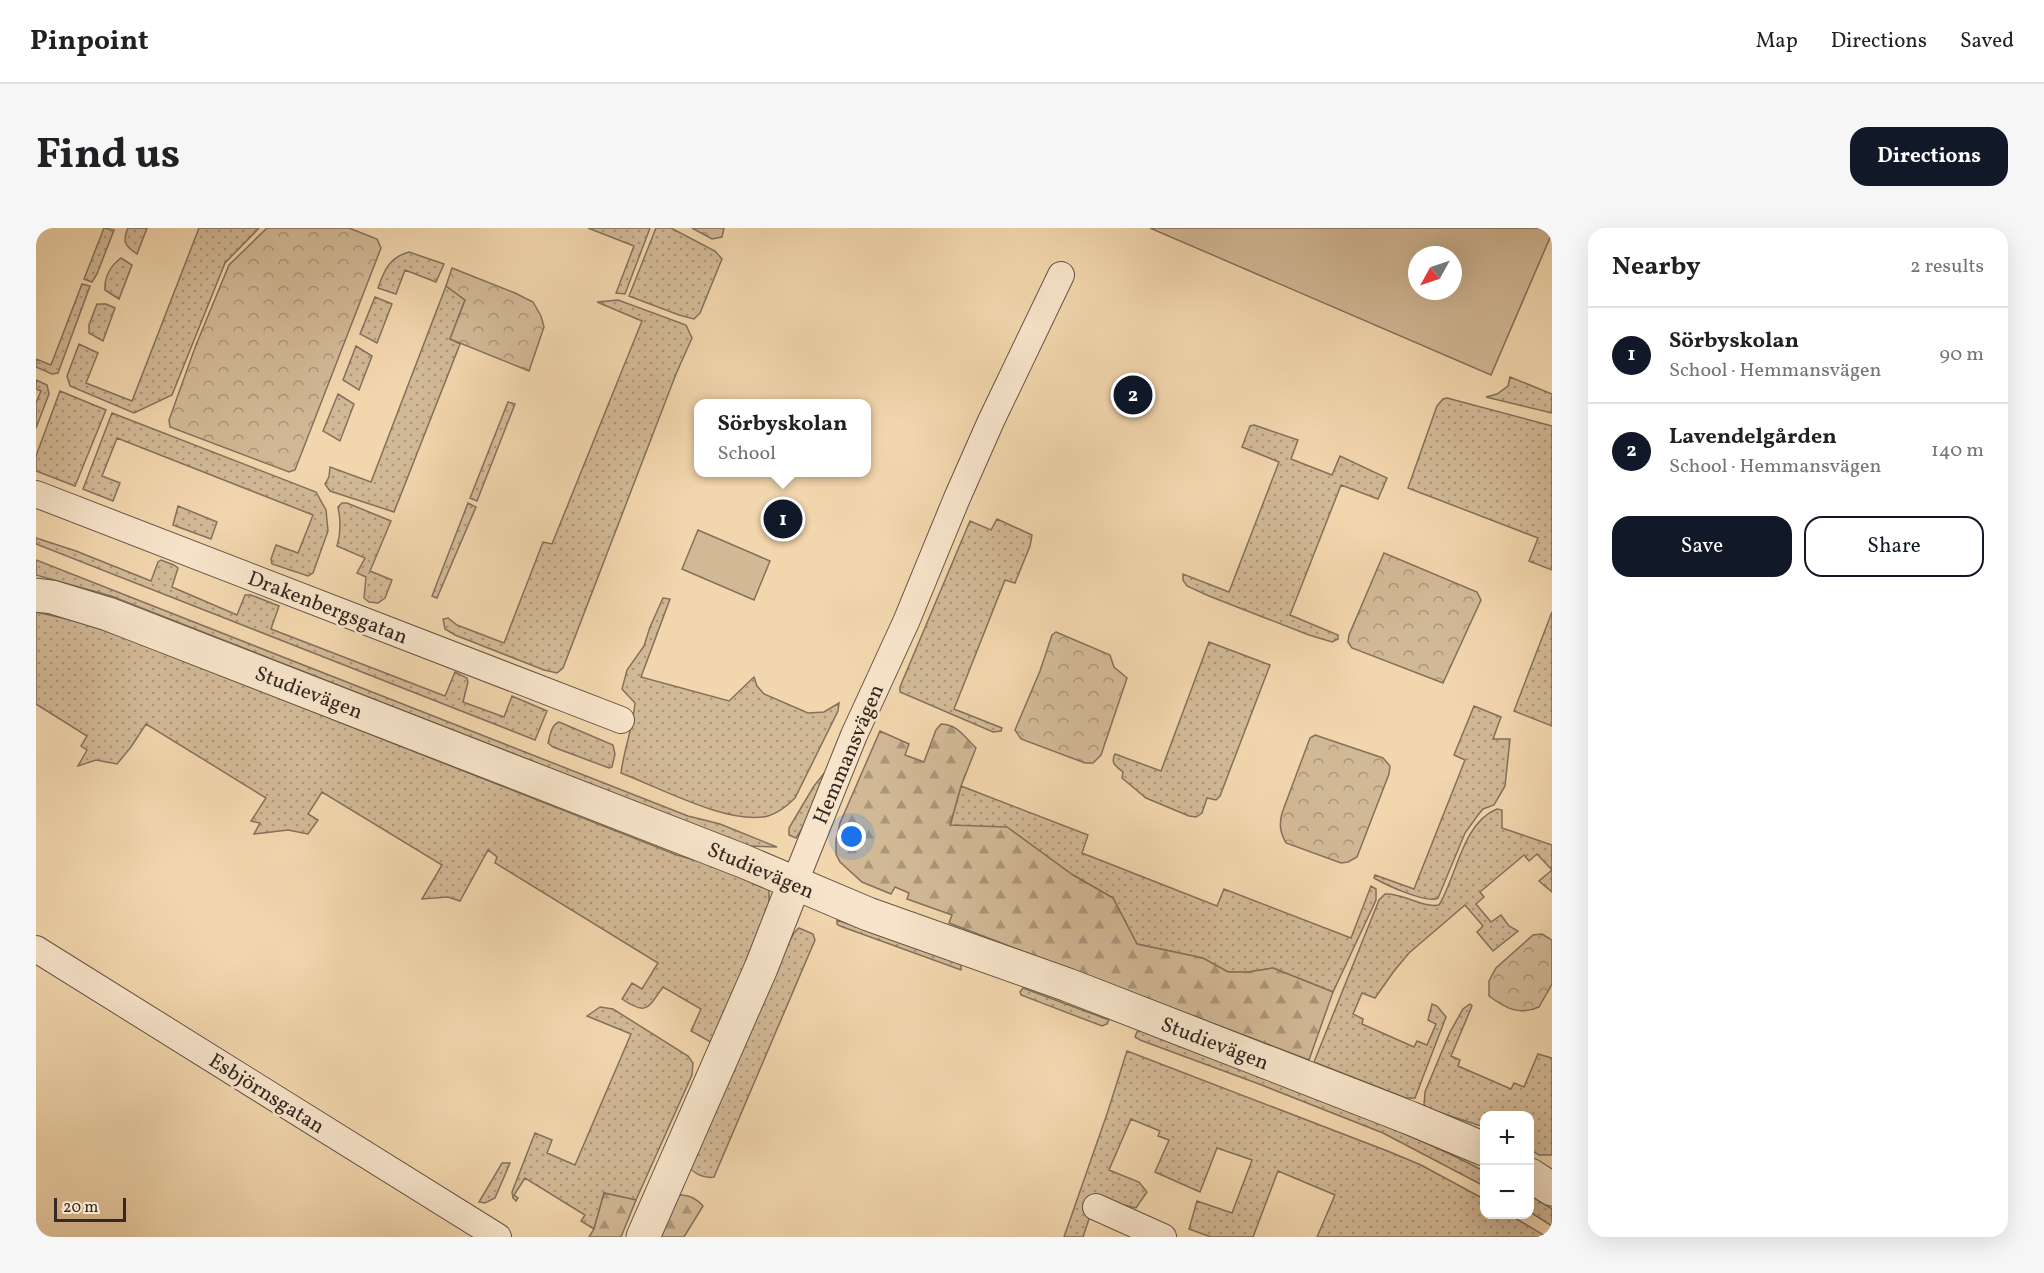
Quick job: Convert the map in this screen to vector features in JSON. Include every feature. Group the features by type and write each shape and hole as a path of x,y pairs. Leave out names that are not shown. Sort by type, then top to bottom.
{"street":[{"name":"Hemmansvägen","path":"643,1237 756,979 854,735 906,622 991,422 1061,275"},
{"name":"Drakenbergsgatan","path":"36,494 621,720"},
{"name":"Studievägen","path":"36,595 52,597 108,614 743,861 868,914 1079,990 1480,1147"},
{"name":"Esbjörnsgatan","path":"39,956 498,1237"},
{"path":"1534,1178 1552,1189"},
{"path":"1096,1207 1162,1237"}],"green space":[{"path":"104,228 114,230 92,282 84,279"},
{"path":"128,228 147,228 137,254 126,243"},
{"path":"199,228 259,228 225,263 172,395 134,413 70,386 67,376 79,344 98,353 86,383 132,401"},
{"path":"267,228 349,228 377,239 381,248 295,470 289,472 170,427 169,420 196,345 229,265"},
{"path":"588,228 650,228 625,294 616,293 634,246"},
{"path":"656,228 671,228 715,251 722,259 700,313 694,319 629,296"},
{"path":"692,228 724,228 722,237 712,239"},
{"path":"1150,228 1552,228 1552,233 1491,375"},
{"path":"409,252 444,264 436,282 405,270 396,294 378,288 392,261"},
{"path":"121,258 132,265 119,299 105,290 105,285 109,272"},
{"path":"452,268 533,302 544,327 529,371 450,339 465,300 446,286"},
{"path":"82,284 90,286 58,373 52,374 36,367 36,359 51,365"},
{"path":"446,286 465,300 450,339 460,344 394,512 330,491 325,484 329,477 330,467 371,482"},
{"path":"375,297 392,304 377,343 360,334"},
{"path":"618,300 686,325 692,338 563,668 557,673 455,635 445,629 443,619 448,618 457,625 504,643 543,542 552,544 642,321 597,302"},
{"path":"97,304 106,304 115,308 103,341 89,333 89,325"},
{"path":"356,346 372,356 359,390 343,380"},
{"path":"1510,377 1552,394 1552,413 1486,397 1497,394 1508,386"},
{"path":"36,380 47,385 49,394 36,428 36,403 41,391 36,389"},
{"path":"60,391 106,410 75,486 36,471 36,456"},
{"path":"338,394 354,404 340,441 323,431"},
{"path":"1447,398 1552,426 1552,570 1529,561 1538,538 1408,488 1437,406"},
{"path":"508,402 515,404 477,501 470,498"},
{"path":"112,413 316,492 326,510 328,531 313,573 308,576 272,564 271,559 276,545 298,553 313,515 117,438 102,476 120,483 113,501 83,489"},
{"path":"1254,425 1298,440 1291,459 1332,475 1340,456 1387,478 1378,499 1341,485 1290,615 1338,635 1338,639 1332,642 1209,596 1187,586 1183,580 1183,574 1229,592 1279,462 1242,447 1250,426"},
{"path":"342,503 391,521 370,571 392,580 385,598 378,603 369,602 364,598 366,577 357,573 365,558 337,546 340,527 338,507"},
{"path":"468,503 476,507 437,598 432,596"},
{"path":"178,506 217,522 211,539 173,525"},
{"path":"997,519 1032,535 1030,546 1015,583 1005,580 954,709 1002,728 1001,731 993,732 900,692 900,687 970,521 991,530"},
{"path":"698,530 770,561 754,600 682,569"},
{"path":"36,538 76,551 151,581 158,562 161,560 174,565 178,568 172,587 237,615 245,595 251,595 279,606 271,629 445,696 455,672 467,678 463,702 504,717 512,696 547,711 535,740 36,544"},
{"path":"1384,553 1477,592 1481,600 1443,683 1352,648 1348,642"},
{"path":"36,560 688,816 720,824 777,847 748,846 111,596 36,575"},
{"path":"663,598 670,599 641,677 729,701 754,677 757,686 764,694 808,713 824,712 839,703 838,711 795,798 776,813 752,818 734,815 694,804 621,773 635,703 622,689 627,670 644,646"},
{"path":"36,612 80,622 123,637 677,855 694,860 711,861 764,878 769,892 769,903 714,1044 691,1031 701,1009 663,987 646,1007 637,1007 622,999 632,983 642,989 658,963 495,863 497,857 488,850 460,901 448,897 422,899 442,865 322,792 308,814 318,820 308,834 288,830 254,834 260,823 251,821 266,798 146,724 117,764 96,760 78,766 87,750 81,746 87,736 36,704"},
{"path":"1552,612 1552,726 1514,711"},
{"path":"1056,632 1110,655 1114,667 1127,678 1101,755 1093,763 1085,763 1021,739 1015,730 1040,671 1052,635"},
{"path":"1209,642 1270,665 1220,796 1216,800 1207,798 1202,813 1196,817 1146,798 1122,778 1123,772 1113,760 1115,754 1161,771"},
{"path":"1474,706 1501,717 1493,739 1510,739 1505,786 1494,805 1483,809 1465,833 1438,898 1416,896 1374,878 1375,875 1414,889 1465,760 1454,755"},
{"path":"559,722 613,745 615,754 612,767 609,768 553,747 548,743 553,728"},
{"path":"941,724 957,729 976,748 961,786 950,825 1007,827 1073,875 1113,898 1137,944 1203,958 1228,972 1273,968 1333,992 1309,1060 949,923 952,915 907,899 909,893 895,887 891,894 862,882 840,862 836,854 836,840 840,823 880,731 909,744 905,755 924,762 936,730"},
{"path":"1315,735 1383,758 1390,766 1357,857 1348,862 1341,863 1286,843 1281,832 1282,813 1310,738"},
{"path":"826,771 803,827 796,838 789,835 789,828 814,786"},
{"path":"961,786 1088,835 1082,853 1217,906 1224,889 1351,938 1371,886 1376,889 1376,900 1333,992 1273,968 1228,972 1202,958 1137,944 1113,898 1073,875 950,826"},
{"path":"1497,809 1502,810 1502,828 1552,845 1552,870 1537,854 1529,861 1524,855 1480,892 1484,897 1476,904 1491,922 1501,915 1509,926 1518,931 1493,951 1477,932 1483,926 1465,905 1409,953 1375,998 1362,993 1353,1014 1363,1019 1362,1024 1414,1047 1417,1041 1427,1045 1436,1024 1428,1020 1432,1004 1437,1006 1446,1017 1415,1098 1406,1098 1314,1062 1379,900 1385,894 1392,894 1426,904 1439,905 1468,838 1485,816"},
{"path":"1552,870 1552,892 1539,881"},
{"path":"837,920 961,964 961,970 840,926"},
{"path":"799,928 813,934 815,940 714,1177 702,1176 695,1173 687,1164 765,986"},
{"path":"1542,934 1552,940 1552,984 1539,1007 1519,1011 1489,996 1489,981 1496,968 1533,935"},
{"path":"1023,988 1109,1020 1102,1026 1021,995"},
{"path":"1470,1004 1472,1006 1451,1056 1460,1060 1458,1066 1511,1089 1514,1083 1524,1087 1538,1054 1552,1058 1552,1155 1539,1155 1534,1152 1534,1111 1480,1111 1480,1126 1429,1109 1424,1105 1425,1092 1450,1032 1463,1009"},
{"path":"600,1007 613,1009 688,1056 693,1063 692,1075 636,1200 604,1193 594,1229 581,1221 585,1215 525,1178 514,1195 518,1198 516,1201 512,1192 535,1133 552,1140 547,1153 575,1165 631,1034 587,1016"},
{"path":"1142,1031 1401,1132 1480,1169 1480,1184 1383,1133 1140,1040 1135,1037 1137,1032"},
{"path":"1127,1051 1421,1165 1480,1197 1480,1219 1517,1219 1547,1237 1317,1237 1335,1195 1278,1171 1253,1237 1211,1237 1189,1229 1197,1201 1232,1213 1252,1160 1217,1148 1200,1192 1155,1172 1169,1140 1158,1136 1160,1131 1131,1119 1109,1170 1139,1182 1147,1192 1136,1208 1096,1198 1083,1237 1064,1237"},
{"path":"502,1163 510,1163 495,1198 485,1203 479,1202"},
{"path":"604,1193 636,1200 621,1237 589,1237 594,1229"},
{"path":"681,1195 693,1198 703,1206 684,1237 654,1237 674,1197"},
{"path":"1534,1198 1552,1209 1552,1226 1534,1215"}],"place":[{"name":"Lavendelgården","path":"1133,395"},
{"name":"Sörbyskolan","path":"783,519"}]}
